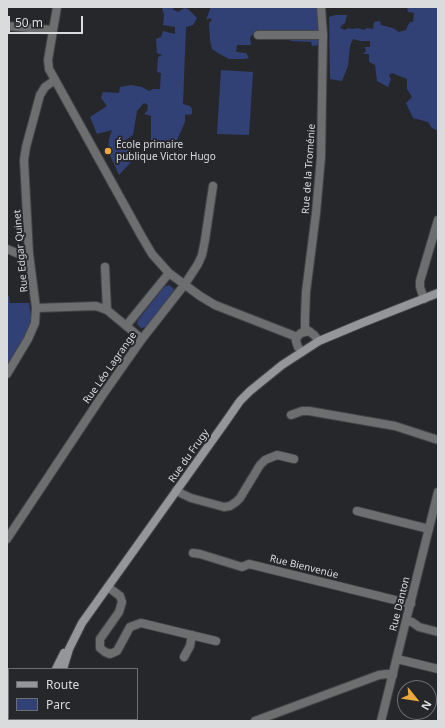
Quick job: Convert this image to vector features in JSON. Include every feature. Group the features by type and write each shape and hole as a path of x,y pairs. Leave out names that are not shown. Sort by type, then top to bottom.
{"main road":[{"name":"Rue du Frugy","path":"56,668 82,623 246,395 267,376 319,341 438,293"},
{"name":"Rue du Frugy","path":"63,668 72,641"}],"street":[{"path":"56,7 48,60 49,69 152,254 169,273 215,305 297,337"},
{"name":"Rue de la Troménie","path":"305,331 306,292 316,213 321,157 323,35 321,7"},
{"path":"7,26 52,30"},
{"path":"258,35 323,35"},
{"name":"Rue Edgar Quinet","path":"7,374 31,333 35,323 36,308 30,254 24,167 25,154 40,95 45,87 55,80"},
{"name":"Rue Léo Lagrange","path":"7,538 102,396 142,339 185,284 198,264 202,255 213,186"},
{"path":"424,299 420,287 420,281 438,220"},
{"path":"7,249 19,254 30,254"},
{"path":"105,267 107,310"},
{"name":"Rue Léo Lagrange","path":"126,326 169,273"},
{"path":"36,308 87,305 96,306 107,310 142,339"},
{"path":"302,352 297,344 297,337 301,333 305,331 312,333 319,341"},
{"path":"291,415 302,411 308,411 406,428 438,440"},
{"path":"176,491 191,498 227,507 234,504 240,498 260,465 269,458 277,455 294,459"},
{"name":"Rue Danton","path":"381,721 438,492"},
{"path":"357,511 429,529"},
{"name":"Rue Bienvenüe","path":"194,553 242,567 249,564 410,604"},
{"path":"108,587 120,596 122,602 119,612 100,639 100,648 105,652 110,654 117,651 130,627 137,623 144,623 216,641"},
{"path":"406,621 412,622 419,627 438,632"},
{"path":"184,657 190,646 192,635"},
{"path":"397,659 438,669"},
{"path":"255,721 379,675 393,675"}],"green space":[{"path":"162,7 177,7 172,9 178,12 184,8 188,9 197,18 193,25 186,27 183,104 190,106 192,109 192,114 185,115 185,122 177,140 168,141 165,148 151,146 151,116 144,114 147,111 148,105 144,103 137,111 133,135 122,143 127,146 131,152 132,161 119,175 108,151 109,139 112,130 97,134 90,117 107,106 101,98 103,92 119,93 120,87 131,85 142,87 149,91 153,89 160,89 161,73 157,72 158,57 162,55 157,53 156,39 161,37 163,31 175,34 175,27 163,25 164,15"},
{"path":"210,7 319,7 320,45 312,46 311,42 291,41 286,38 256,33 250,38 251,45 237,45 236,52 246,53 249,58 229,59 212,49 209,23 212,20 210,18 206,20"},
{"path":"407,7 438,7 438,131 432,128 428,122 413,118 406,103 412,97 407,89 407,79 392,73 389,75 391,79 388,87 377,81 375,65 369,62 369,54 363,54 366,51 365,47 370,47 370,41 353,39 350,46 348,66 342,81 330,79 329,17 335,15 347,15 345,23 340,28 345,30 348,28 358,28 364,30 367,28 373,29 374,22 380,21 381,25 393,28 399,32 406,30 410,22 413,22 414,13 408,12"},
{"path":"221,70 253,72 249,135 217,134"},
{"path":"169,285 174,289 173,293 147,327 141,328 137,324 138,320 164,287"},
{"path":"7,295 9,296 10,303 29,303 32,322 26,337 7,368"}],"place":[{"name":"École primaire publique Victor Hugo","path":"108,151"}]}
